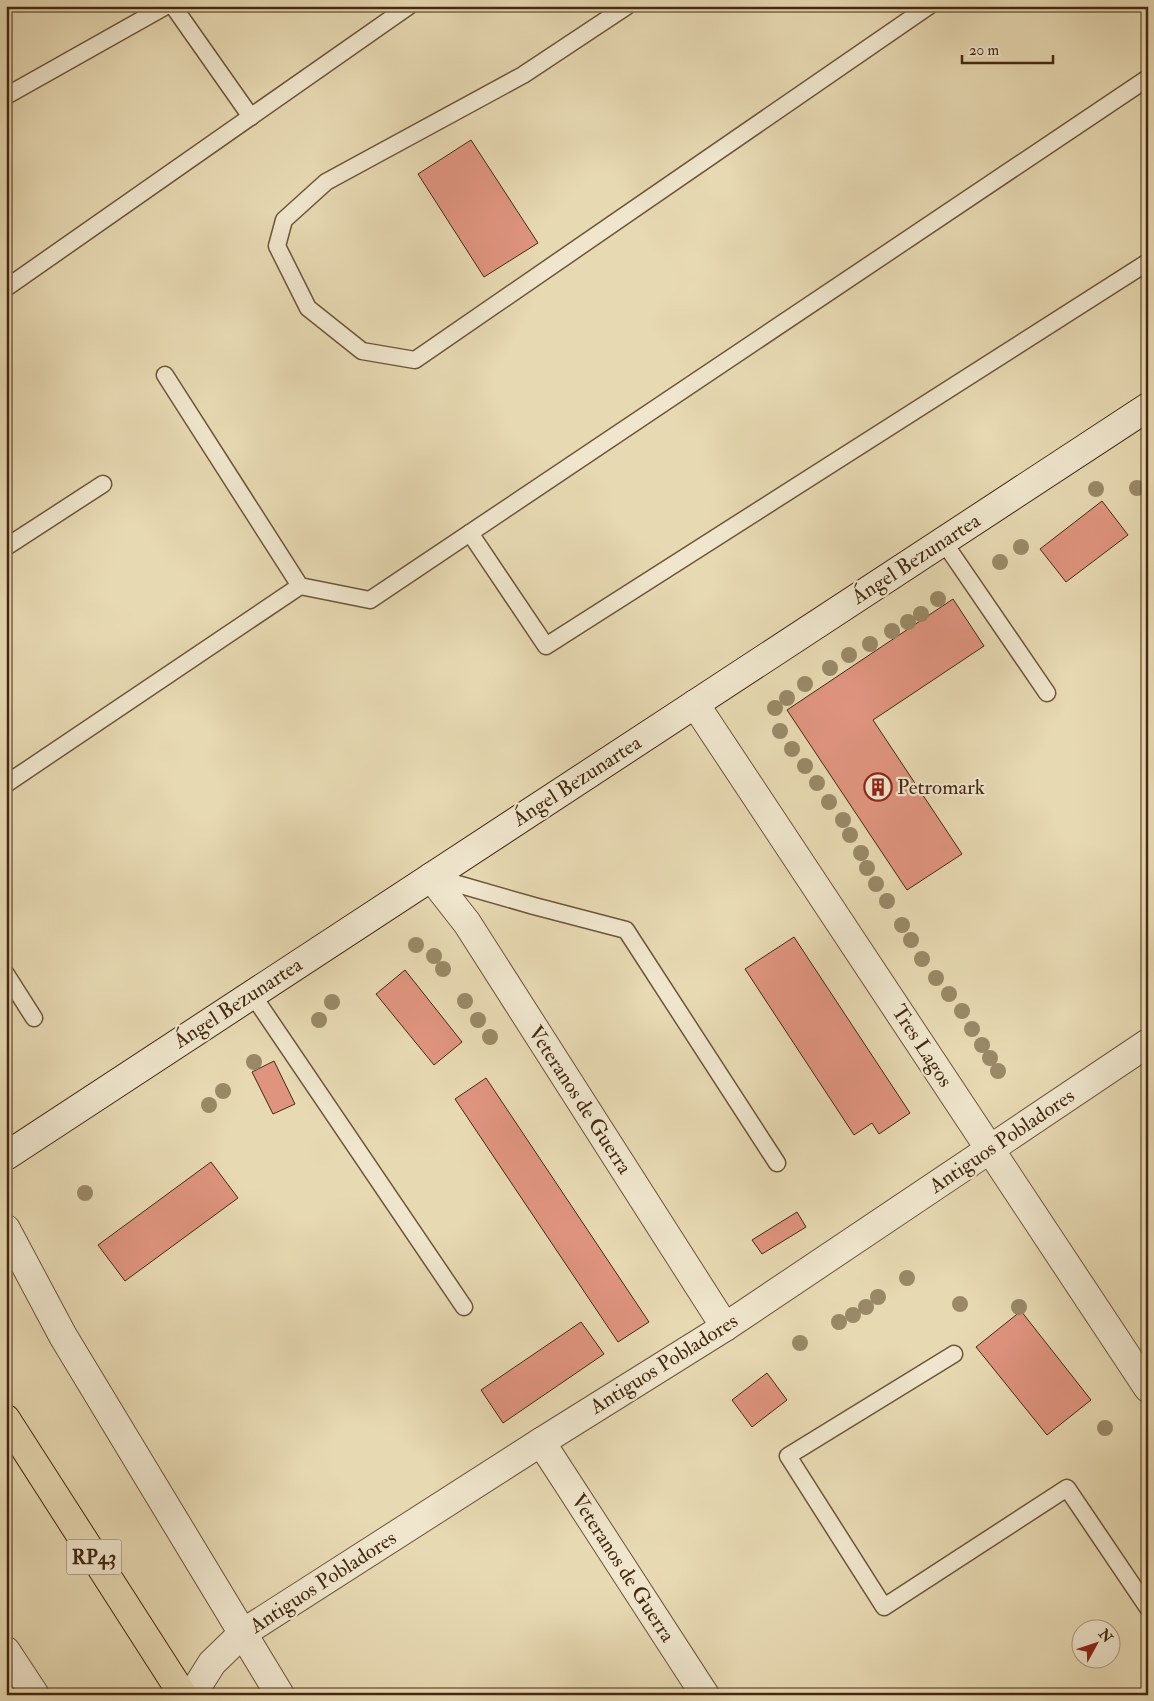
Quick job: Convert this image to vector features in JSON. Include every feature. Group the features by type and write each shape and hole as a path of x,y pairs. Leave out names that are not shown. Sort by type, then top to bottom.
{"main road":[{"name":"RP43","path":"6,1419 183,1695"}],"street":[{"name":"Ángel Bezunartea","path":"6,1156 1148,407"},
{"name":"Tres Lagos","path":"696,704 1148,1388"},
{"name":"Veteranos de Guerra","path":"431,877 466,923 725,1327"},
{"name":"Antiguos Pobladores","path":"192,1695 212,1663 243,1633 541,1442 725,1327 1148,1043"},
{"path":"6,1229 63,1336 280,1695"},
{"name":"Veteranos de Guerra","path":"541,1442 705,1695"},
{"path":"6,1651 35,1695"}],"lane":[{"path":"6,96 166,6"},
{"path":"174,6 251,117"},
{"path":"6,288 409,6"},
{"path":"627,6 523,75 326,182 284,220 277,246 308,308 362,350 415,360 929,6"},
{"path":"6,784 300,586 370,600 1148,78"},
{"path":"470,533 546,646 1148,262"},
{"path":"165,375 300,586"},
{"path":"6,547 102,484"},
{"path":"944,541 1047,693"},
{"path":"431,877 626,930 777,1163"},
{"path":"6,974 34,1018"},
{"path":"252,994 464,1307"},
{"path":"954,1354 788,1456 884,1606 1067,1488 1148,1608"}],"building":[{"path":"471,140 538,243 484,277 418,174"},
{"path":"1102,501 1128,535 1066,582 1040,549"},
{"name":"Petromark","path":"953,599 984,646 873,720 962,854 907,890 787,710"},
{"path":"794,937 910,1113 879,1134 872,1123 854,1135 745,969"},
{"path":"405,970 462,1042 434,1065 376,994"},
{"path":"274,1061 295,1104 273,1114 252,1072"},
{"path":"486,1078 649,1322 618,1342 455,1099"},
{"path":"211,1162 238,1198 125,1281 98,1245"},
{"path":"797,1212 806,1227 762,1254 752,1240"},
{"path":"1021,1311 1091,1400 1047,1435 976,1347"},
{"path":"581,1322 604,1354 503,1423 481,1390"},
{"path":"767,1373 787,1400 752,1427 732,1400"}],"place":[{"name":"Petromark","path":"878,787"}]}
